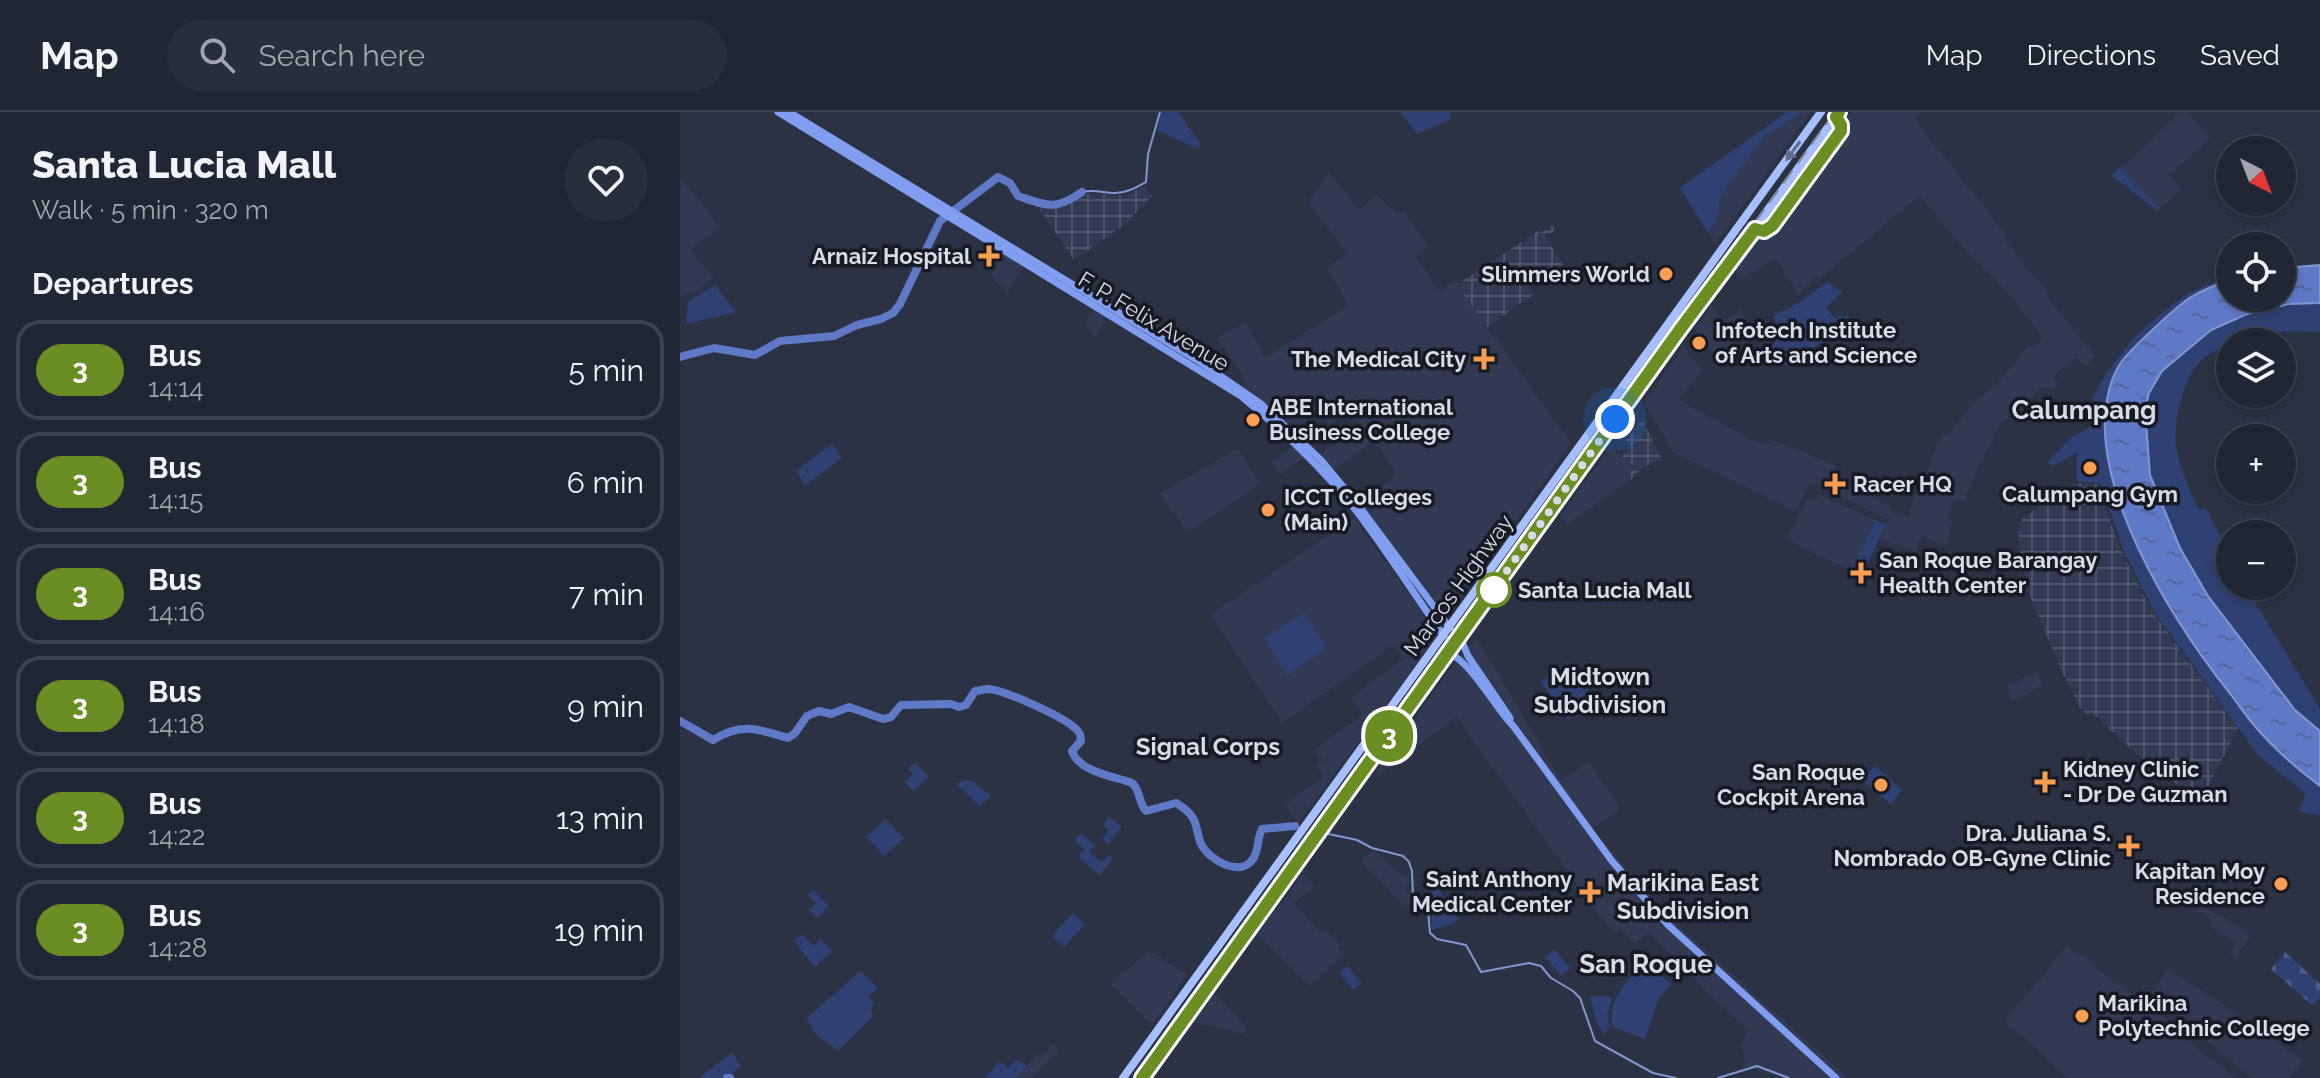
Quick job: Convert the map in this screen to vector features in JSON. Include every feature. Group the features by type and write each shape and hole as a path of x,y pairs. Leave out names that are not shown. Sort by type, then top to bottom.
{"main road":[{"name":"F. P. Felix Avenue","path":"778,112 947,211"},
{"name":"F. P. Felix Avenue","path":"789,112 1241,396 1335,480 1447,632"},
{"name":"Marcos Highway","path":"1123,1078 1821,112"},
{"name":"Marcos Highway","path":"1142,1078 1839,112"},
{"path":"1773,179 1785,187"},
{"path":"1673,318 1684,325"},
{"path":"1460,637 1468,656 1514,727"},
{"path":"1448,653 1461,659 1612,861 1668,925 1836,1078"},
{"path":"1354,761 1324,805 1325,810 1331,811 1361,775"},
{"path":"1311,817 1322,819 1321,830"},
{"path":"1167,1018 1180,1026"}],"shaded area":[{"path":"1802,112 1811,112 1715,244 1708,233 1718,218 1720,196 1763,138"},
{"path":"1852,112 1922,112 1913,118 2006,234 2004,237 2018,258 2046,288 2056,308 2095,356 2087,367 2076,358 2053,377 2058,383 2053,388 2041,387 2018,415 2013,419 2009,416 1997,428 1964,502 1957,499 1952,506 1947,518 1952,520 1947,546 1922,535 1915,551 1882,540 1888,519 1811,482 1795,511 1673,452 1645,403 1683,346 1702,369 1679,400 1753,441 1770,444 1775,441 1835,465 1837,475 1846,479 1845,483 1888,505 1892,512 1908,517 1918,486 1914,483 1916,478 1922,481 1931,456 1944,434 1948,436 1973,403 1999,381 2030,345 2034,348 2042,339 2033,323 1919,196 1819,279 1814,277 1799,296 1775,258 1741,280 1736,270"},
{"path":"2180,112 2186,112 2210,138 2169,175 2181,189 2160,209 2121,168"},
{"path":"1329,173 1359,209 1377,194 1398,215 1404,211 1428,246 1416,256 1439,291 1454,281 1571,443 1454,608 1441,609 1361,501 1387,483 1396,472 1373,441 1334,470 1321,454 1360,425 1350,411 1329,425 1320,411 1293,429 1242,386 1245,381 1217,340 1246,322 1265,358 1348,306 1328,268 1347,253 1308,202"},
{"path":"680,177 719,226 691,250 714,278 696,291 684,295 680,295"},
{"path":"1145,185 1152,196 1124,225 1074,260 1040,210 1042,204 1059,208 1087,194 1128,195"},
{"path":"1554,225 1556,230 1545,236 1563,265 1529,288 1533,295 1487,327 1454,281 1458,284 1538,231 1540,233"},
{"path":"1004,252 1025,265 1006,294 1006,289 995,283 991,274"},
{"path":"1129,291 1140,308 1131,317 1113,306"},
{"path":"1712,306 1723,322 1740,310 1753,330 1715,358 1695,328"},
{"path":"1094,310 1106,317 1095,337 1085,324"},
{"path":"1642,419 1662,458 1641,469 1621,486 1635,466 1622,457 1629,446 1625,442"},
{"path":"1295,445 1306,457 1280,474 1272,463"},
{"path":"1609,448 1636,466 1621,486 1568,524 1560,517"},
{"path":"1238,449 1260,484 1187,533 1160,493"},
{"path":"2076,483 2097,484 2120,548 2150,608 2238,729 2200,802 2133,751 2091,712 2087,715 2080,708 2030,596 2021,560 2018,530 2022,519 2059,491"},
{"path":"1819,495 1875,520 1852,571 1787,540 1807,499 1816,501"},
{"path":"1354,518 1438,635 1298,823 1285,804 1324,777 1317,766 1323,761 1314,749 1363,715 1351,698 1403,659 1393,645 1282,723 1210,614"},
{"path":"1476,639 1561,781 1588,761 1620,808 1592,829 1676,924 1848,1078 1781,1078 1746,1066 1742,1045 1748,1029 1709,995 1649,932 1634,944 1620,929 1615,932 1574,888 1577,884 1456,717 1381,774 1376,772 1448,672"},
{"path":"2037,672 2043,685 2012,702 2007,686"},
{"path":"1374,850 1410,882 1405,889 1414,899 1405,908 1361,861"},
{"path":"1303,874 1314,886 1296,903 1292,901 1321,932 1325,930 1340,945 1338,948 1343,953 1310,986 1257,935"},
{"path":"2198,904 2233,923 2250,937 2236,958 2230,954 2237,943 2209,926 2212,920 2195,910"},
{"name":"Marikina Polytechnic College","path":"2067,946 2084,956 2115,984 2118,982 2148,1009 2151,1006 2235,1078 2067,1078 2004,1022"},
{"path":"1149,950 1187,975 1152,1025 1111,984"},
{"path":"2167,968 2302,1061 2289,1078 2251,1078 2152,994"},
{"path":"1215,993 1247,1030 1240,1034 1193,1023"},
{"path":"1053,1044 1060,1050 1032,1078 1016,1078 1037,1055 1042,1055"}],"green space":[{"path":"1161,112 1178,112 1201,144 1198,149 1157,130"},
{"path":"1400,112 1450,112 1451,119 1417,134"},
{"path":"1787,112 1802,112 1763,138 1720,196 1718,218 1708,233 1680,188"},
{"path":"2120,167 2160,209 2158,211 2112,176"},
{"path":"2216,281 2216,286 2188,299 2107,404 2107,446 2112,474 2136,545 2168,606 2248,719 2320,786 2320,816 2299,811 2306,794 2258,755 2154,611 2124,551 2100,483 2077,481 2077,453 2053,466 2047,462 2070,438 2091,427 2095,418 2093,397 2107,372 2133,339 2187,294"},
{"path":"1827,282 1842,292 1826,307 1835,319 1846,315 1851,319 1829,335 1827,333 1822,337 1824,341 1786,366 1770,350 1781,332 1773,316 1802,301"},
{"path":"715,285 736,312 686,324 688,302"},
{"path":"2320,303 2320,332 2296,331 2296,328 2216,328 2216,351 2198,364 2185,386 2178,414 2176,442 2186,481 2199,510 2206,508 2216,528 2216,600 2254,600 2320,709 2320,731 2295,710 2208,596 2180,548 2150,474 2145,409 2149,393 2162,371 2211,330 2255,312 2296,312 2296,304"},
{"path":"832,444 842,458 805,485 796,471"},
{"path":"1875,520 1886,525 1864,571 1858,568 1856,573 1852,571"},
{"path":"1304,613 1327,648 1287,675 1264,638"},
{"path":"1568,662 1595,700 1568,720 1541,682"},
{"path":"915,762 929,777 913,791 905,782 913,774 908,769"},
{"name":"San Roque Cockpit Arena","path":"1875,766 1902,790 1891,805 1861,779"},
{"path":"966,780 991,796 979,806 956,784"},
{"path":"1109,817 1122,827 1108,844 1102,839 1109,830 1103,825"},
{"path":"886,819 904,838 884,856 866,837"},
{"path":"1080,833 1095,845 1089,852 1102,862 1109,855 1113,859 1100,875 1078,857 1085,849 1075,841"},
{"path":"1437,887 1459,919 1432,930 1431,910 1421,898"},
{"path":"814,890 829,906 817,918 809,910 816,903 808,895"},
{"path":"1073,913 1085,925 1064,947 1052,936"},
{"path":"803,935 814,946 821,939 832,951 815,967 796,944 795,939"},
{"path":"1554,949 1571,968 1561,976 1545,957"},
{"path":"2285,952 2320,984 2320,998 2313,1006 2271,969"},
{"path":"1646,961 1671,985 1659,998 1645,1039 1613,1027 1612,1017 1620,990"},
{"path":"1347,966 1362,983 1353,990 1339,973"},
{"path":"860,971 878,988 869,996 874,1002 871,1010 873,1016 838,1051 817,1035 807,1018"},
{"path":"1590,995 1612,998 1605,1034 1597,1021"},
{"path":"732,1053 741,1066 731,1075 698,1078"},
{"path":"1016,1060 1027,1066 1016,1078 985,1078 999,1061 1008,1068"}],"water":[{"path":"2320,265 2320,303 2296,304 2296,267"},
{"path":"2216,286 2216,312 2255,312 2211,330 2162,371 2149,393 2145,409 2150,475 2180,548 2208,596 2295,710 2320,731 2320,786 2285,757 2250,721 2184,629 2137,546 2108,460 2105,418 2112,380 2119,366 2165,318 2185,301"}],"waterway":[{"path":"1082,192 1119,193 1146,182 1148,154 1160,112"},
{"path":"680,357 714,348 755,355 780,341 834,336 893,313 940,221 998,177 1010,183 1018,196 1044,204 1064,202 1082,192"},
{"path":"680,721 713,740 742,729 788,738 807,716 819,711 831,714 849,707 883,719 891,717 901,705 951,704 959,707 966,705 975,691 988,689 1020,699 1069,724 1080,735 1081,741 1072,751 1076,758 1089,769 1132,783 1146,811 1176,803 1184,808 1194,820 1205,850 1225,865 1241,867 1253,859 1262,829 1295,826"},
{"path":"1324,833 1357,840 1372,848 1403,856 1412,871 1413,897 1428,910 1430,933 1437,939 1466,945 1481,972 1529,963 1541,966 1551,978 1580,998 1595,1041 1653,1073 1676,1078"},
{"path":"1718,1078 1757,1066 1789,1078"}],"railway":[{"path":"1136,1078 1835,112"}],"bus line":[{"name":"3","path":"1142,1078 1681,328 1755,229 1764,231 1772,226 1841,131 1836,117 1839,112"}],"place":[{"name":"Arnaiz Hospital","path":"989,256"},
{"name":"Slimmers World","path":"1666,274"},
{"name":"Infotech Institute of Arts and Science","path":"1699,343"},
{"name":"The Medical City","path":"1484,359"},
{"name":"ABE International Business College","path":"1253,420"},
{"name":"Calumpang Gym","path":"2090,468"},
{"name":"Racer HQ","path":"1835,484"},
{"name":"ICCT Colleges (Main)","path":"1268,510"},
{"name":"San Roque Barangay Health Center","path":"1861,573"},
{"name":"Santa Lucia Mall","path":"1494,590"},
{"name":"Kidney Clinic - Dr De Guzman","path":"2045,782"},
{"name":"San Roque Cockpit Arena","path":"1881,785"},
{"name":"Dra. Juliana S. Nombrado OB-Gyne Clinic","path":"2129,846"},
{"name":"Kapitan Moy Residence","path":"2281,884"},
{"name":"Saint Anthony Medical Center","path":"1590,892"},
{"name":"Marikina Polytechnic College","path":"2082,1016"}],"district":[{"name":"Calumpang","path":"2084,410"},
{"name":"Midtown Subdivision","path":"1600,691"},
{"name":"Signal Corps","path":"1208,747"},
{"name":"Marikina East Subdivision","path":"1683,897"},
{"name":"San Roque","path":"1646,964"}],"route":[{"path":"1494,590 1492,592 1615,419"}]}
